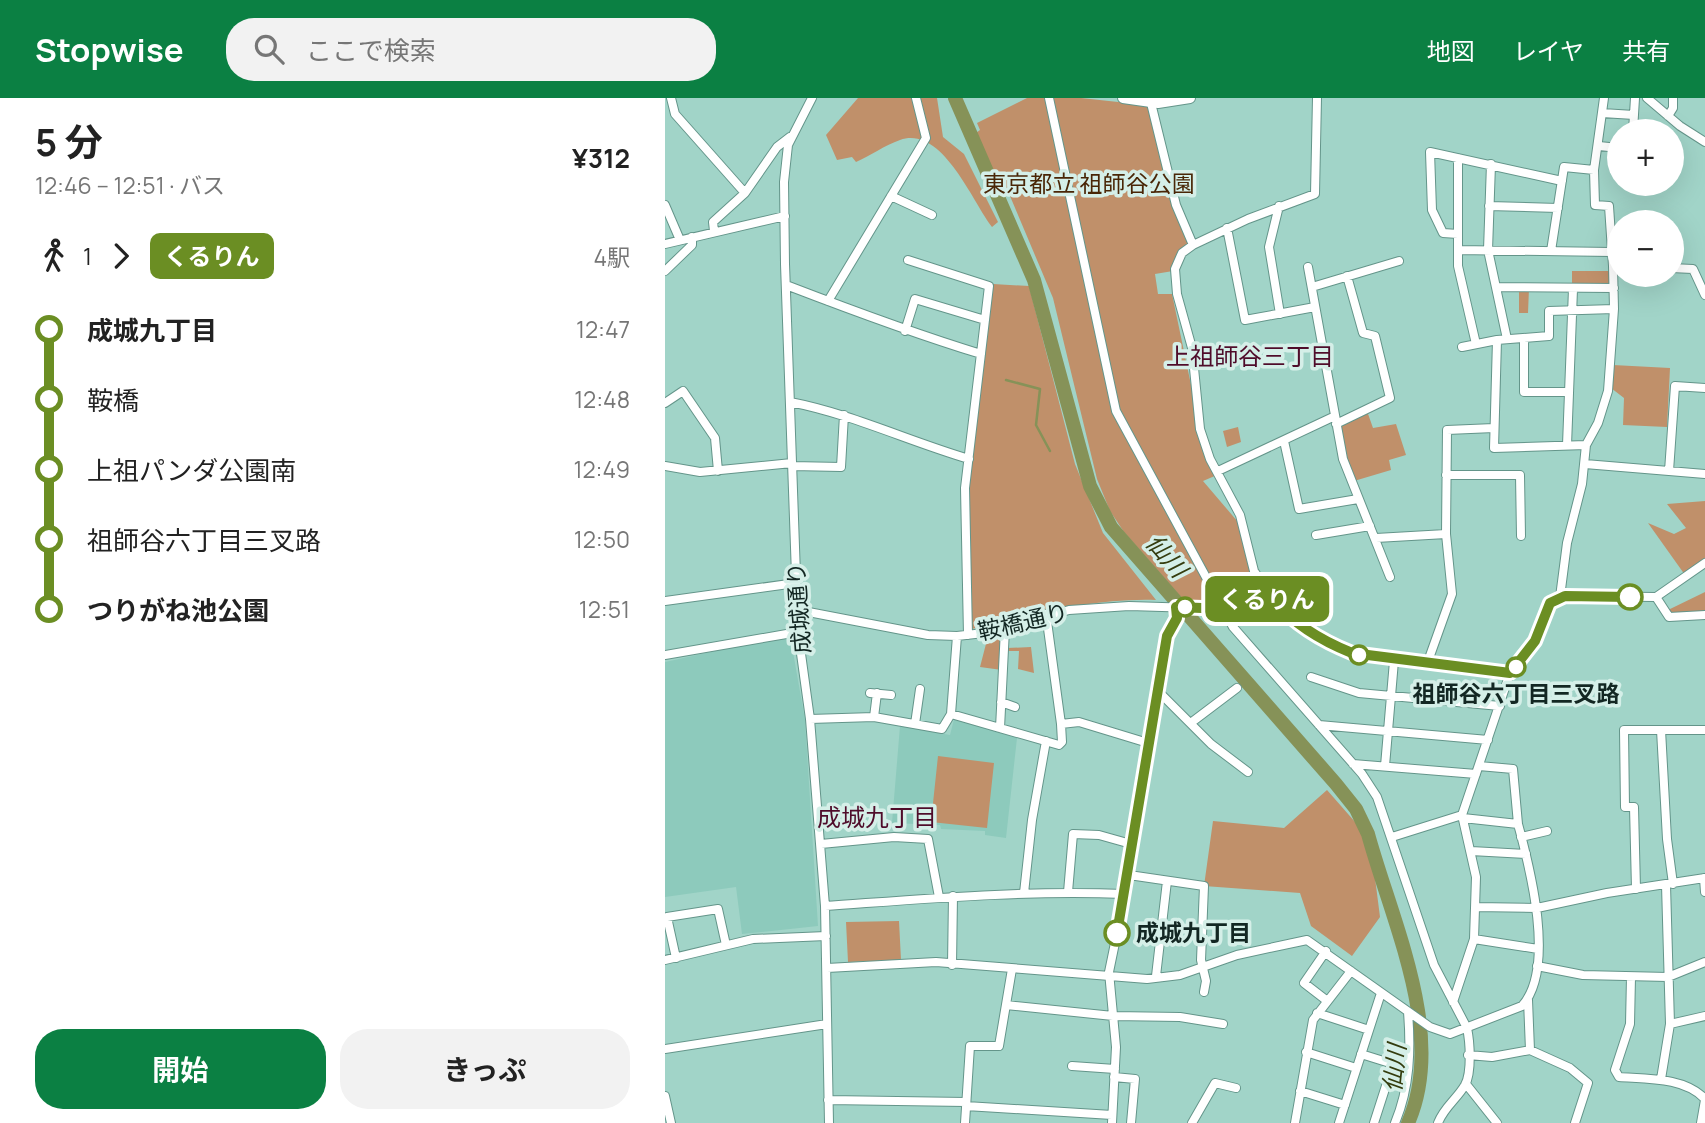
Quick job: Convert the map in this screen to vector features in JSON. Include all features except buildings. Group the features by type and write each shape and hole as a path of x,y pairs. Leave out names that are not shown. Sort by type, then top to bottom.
{"main road":[{"path":"1123,98 1151,103 1190,98"}],"street":[{"path":"671,98 674,114 745,193"},
{"name":"成城通り","path":"812,98 790,137 786,162 786,285 798,632 810,719 825,906 828,1123"},
{"path":"828,301 926,138 916,98"},
{"path":"1049,98 1116,411 1221,608 1242,638 1353,764 1378,799 1434,965 1467,1028 1470,1039 1466,1084 1450,1102 1439,1123"},
{"path":"1317,98 1315,194 1279,206 1193,244 1182,253 1175,269 1192,348 1200,429 1210,459 1240,515 1254,570 1281,610 1329,644 1364,656 1510,673"},
{"path":"1604,98 1594,170 1595,205 1609,206 1609,210"},
{"path":"1634,119 1635,98"},
{"path":"1647,98 1705,142"},
{"path":"1668,116 1673,108 1673,98"},
{"path":"1151,103 1176,205 1193,244"},
{"path":"1602,113 1634,115"},
{"path":"714,230 713,222 745,193 777,147 790,137"},
{"path":"1599,146 1607,147"},
{"path":"1458,234 1443,233 1432,210 1430,152 1562,181"},
{"path":"1458,158 1458,266 1476,344"},
{"path":"1491,164 1488,250 1507,339"},
{"path":"1551,251 1564,167 1594,170"},
{"path":"891,196 932,215"},
{"path":"665,205 680,240"},
{"path":"1279,206 1269,247 1280,314"},
{"path":"1489,206 1558,208"},
{"path":"665,244 714,230 785,216"},
{"path":"1227,228 1245,320 1315,307"},
{"path":"665,271 692,245 692,237"},
{"path":"1458,250 1607,251"},
{"path":"908,260 989,286 965,488 968,635"},
{"path":"1312,287 1399,261"},
{"path":"1308,267 1343,459 1390,577"},
{"path":"1684,269 1693,269 1705,295"},
{"path":"1218,471 1283,440 1390,398 1375,336 1363,333 1347,276"},
{"path":"786,285 905,331 981,354"},
{"path":"1496,287 1614,288 1608,391 1598,423 1585,445 1585,464 1567,543 1560,597"},
{"path":"1567,445 1573,289"},
{"path":"905,331 915,299 985,320"},
{"path":"1462,347 1497,340 1549,336 1549,311 1614,309"},
{"path":"1524,338 1524,392 1569,391"},
{"path":"1497,340 1494,448 1585,445"},
{"path":"1669,471 1675,386 1705,388"},
{"path":"665,403 683,391 715,438 718,471"},
{"path":"790,402 844,415 922,445 969,459"},
{"path":"665,466 700,472 792,464 841,467 844,415"},
{"path":"1427,664 1452,594 1446,534 1447,430 1494,428"},
{"path":"1283,440 1299,509 1358,499"},
{"path":"1585,464 1705,474"},
{"path":"1447,475 1521,475 1521,536"},
{"path":"1316,535 1370,526"},
{"path":"1376,538 1446,534"},
{"path":"1453,1002 1474,939 1476,877 1462,816 1510,673 1535,641 1550,603 1560,597 1656,597 1705,562"},
{"path":"665,601 796,583"},
{"path":"1656,597 1668,617 1705,615"},
{"name":"鞍橋通り","path":"797,610 928,635 957,636 1005,629 1046,614 1112,607 1221,608 1272,598"},
{"path":"828,1100 966,1104 1112,1119 1115,1073 1108,977 1129,875 1131,844 1167,636 1176,619 1169,607"},
{"path":"951,714 1046,741 1059,744 1062,742 1046,614"},
{"path":"1000,728 1005,629"},
{"path":"665,655 798,632"},
{"path":"810,719 874,717 942,729 951,714 957,636"},
{"path":"1385,766 1394,661"},
{"path":"1311,677 1359,693 1500,706"},
{"path":"1192,722 1237,688"},
{"path":"915,724 919,689"},
{"path":"1157,690 1192,722 1211,744 1248,772"},
{"path":"874,717 873,693 891,695"},
{"path":"1001,702 1015,706"},
{"path":"1061,724 1079,722 1148,743"},
{"path":"1319,725 1488,740"},
{"path":"1636,890 1634,807 1625,807 1624,730 1705,730"},
{"path":"1661,730 1670,885 1670,1024 1661,1079"},
{"path":"1024,893 1032,820 1046,741"},
{"path":"1353,764 1477,770 1513,769 1518,824 1537,908 1537,966 1528,1000 1530,1050"},
{"path":"1392,837 1462,816 1518,824"},
{"path":"1521,837 1547,831"},
{"path":"1068,892 1073,834 1098,835 1131,844"},
{"path":"821,844 894,837 928,839 939,897"},
{"path":"1471,851 1526,854"},
{"path":"1129,875 1204,886 1201,967 1206,981 1204,992"},
{"path":"1475,907 1537,908 1705,878 1705,892"},
{"path":"1157,976 1167,881"},
{"path":"825,906 1024,893 1124,894"},
{"path":"952,965 953,896"},
{"path":"677,958 667,918 718,909 726,944"},
{"path":"665,960 753,939 826,936"},
{"path":"1474,939 1538,949"},
{"path":"827,968 914,962 1108,977 1180,975 1302,940 1312,941 1428,1026 1446,1034 1514,1011 1528,1000"},
{"path":"1326,951 1304,983 1326,1000"},
{"path":"1537,966 1583,975 1668,977 1705,962"},
{"path":"965,1123 970,1046 999,1046 1012,969"},
{"path":"1295,1123 1306,1052 1317,1013 1351,971"},
{"path":"1631,977 1630,1024 1615,1070 1619,1077 1661,1079 1698,1091 1705,1099 1701,1123"},
{"path":"1339,1123 1381,993"},
{"path":"1006,1005 1112,1016 1180,1017 1223,1024"},
{"path":"1317,1013 1369,1031"},
{"path":"1395,1123 1402,1103 1411,1052 1410,1013"},
{"path":"1670,1024 1705,1016"},
{"path":"665,1049 827,1024"},
{"path":"1468,1055 1492,1057 1530,1050 1570,1068 1588,1083 1575,1123"},
{"path":"1306,1052 1356,1069"},
{"path":"1361,1054 1393,1064 1374,1123"},
{"path":"1072,1066 1135,1079 1131,1123"},
{"path":"1192,1123 1215,1083 1236,1088"},
{"path":"1466,1084 1497,1123"},
{"path":"1300,1091 1345,1105"},
{"path":"665,1096 671,1123"}],"shaded area":[{"path":"790,635 805,720 818,926 742,934 736,887 665,897 665,662"},
{"path":"954,719 1017,738 1006,838 985,835 985,831 941,829 940,825 892,823 900,726 950,735"}],"green space":[{"path":"858,98 937,98 943,137 964,154 998,222 992,227 942,154 915,138 900,140 856,162 852,157 837,160 826,135"},
{"name":"東京都立 祖師谷公園","path":"1027,98 1081,98 1146,105 1150,109 1157,145 1190,242 1173,271 1155,274 1158,294 1172,294 1195,404 1197,434 1217,475 1203,481 1238,522 1267,595 1233,603 1187,604 1124,532 1110,511 1097,479 1053,298 1002,177 994,175 973,135 980,130 977,123"},
{"path":"1572,271 1607,271 1607,285 1572,285"},
{"path":"993,284 1029,286 1075,464 1103,533 1156,600 1086,604 972,629 968,490"},
{"path":"1519,288 1529,288 1528,313 1519,313"},
{"path":"1613,365 1670,368 1667,427 1623,425 1624,398 1611,388"},
{"path":"1367,411 1373,428 1396,424 1406,455 1389,460 1391,470 1354,481 1345,458 1339,425"},
{"path":"1238,427 1241,442 1227,447 1223,431"},
{"path":"1705,501 1705,561 1685,575 1648,523 1674,534 1686,528 1667,504"},
{"path":"1705,592 1705,613 1670,613 1668,610"},
{"path":"1004,637 1002,670 980,667 987,640"},
{"path":"1031,647 1034,673 1018,669 1019,651 1007,651 1007,648"},
{"path":"938,756 994,763 987,828 931,822"},
{"path":"1327,790 1370,839 1380,917 1352,956 1311,926 1300,893 1204,886 1213,821 1284,828"},
{"path":"899,921 901,960 848,962 846,922"}],"waterway":[{"name":"仙川","path":"955,98 1034,280 1090,486 1111,527 1336,784 1356,809 1368,834 1412,978 1419,1016 1422,1053 1418,1089 1408,1123"},
{"path":"1006,380 1040,389 1036,425 1050,451"}],"bus line":[{"name":"くるりん","path":"1117,933 1129,875 1131,844 1167,636 1177,618 1176,607 1228,609 1272,598 1281,610 1305,628 1329,644 1352,653 1376,659 1510,673 1535,641 1550,603 1565,596 1630,597"}],"place":[{"name":"祖師谷六丁目三叉路","path":"1516,667"},
{"name":"成城九丁目","path":"1117,933"}],"district":[{"name":"上祖師谷三丁目","path":"1250,357"},
{"name":"成城九丁目","path":"877,818"}]}
